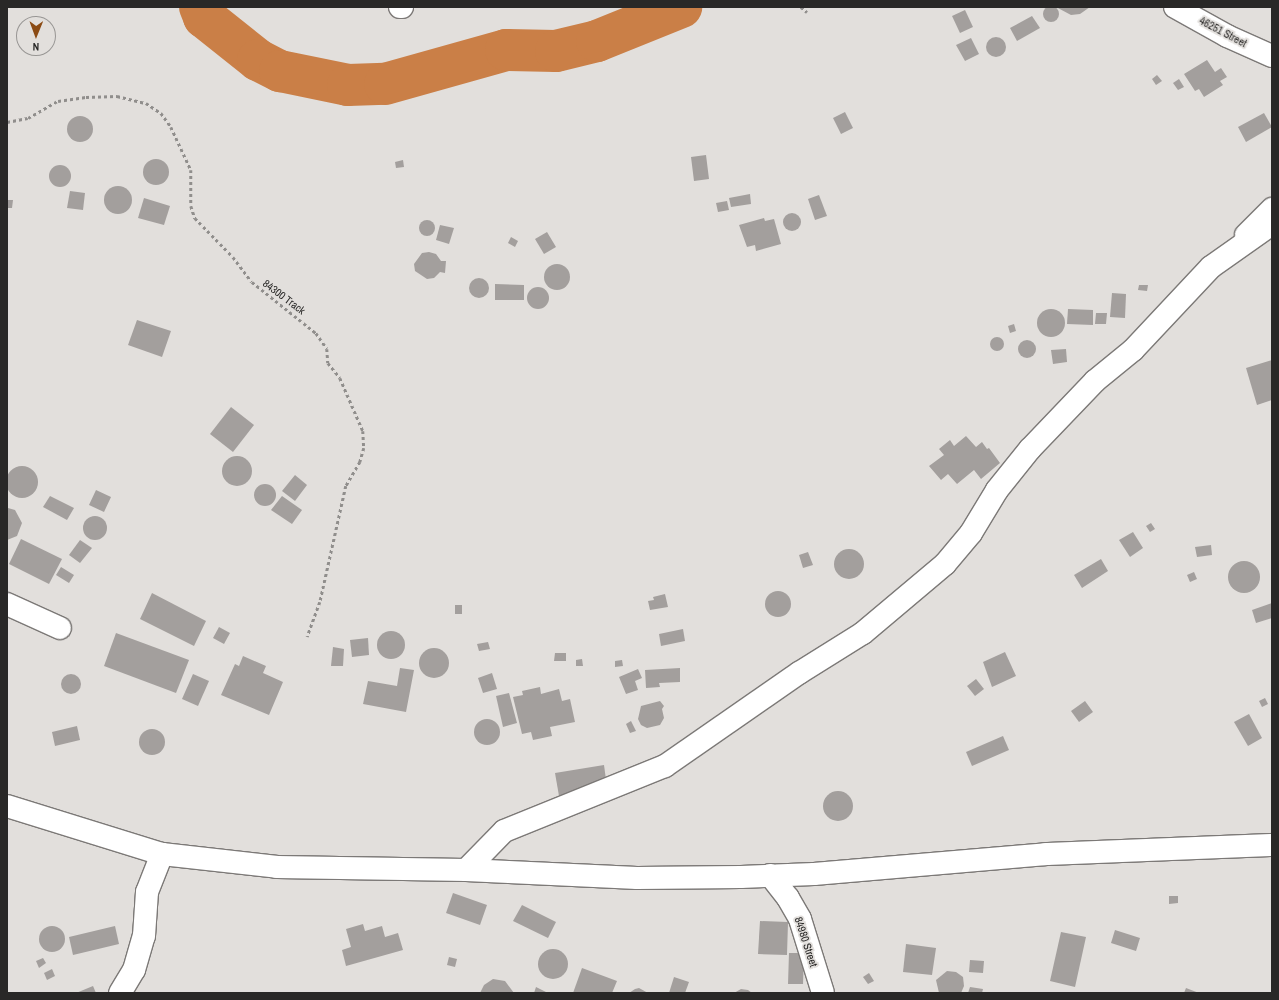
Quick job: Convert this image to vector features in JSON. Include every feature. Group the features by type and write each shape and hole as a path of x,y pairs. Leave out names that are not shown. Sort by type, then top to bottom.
{"street":[{"name":"46251 Street","path":"1175,7 1227,36 1272,56"},
{"path":"466,870 504,831 665,766 799,673 863,633 911,595 945,564 971,533 997,490 1030,449 1095,381 1133,350 1211,267 1272,209"},
{"path":"1211,267 1272,224"},
{"path":"7,604 60,628"},
{"path":"7,806 162,854 277,867 466,870 636,878 814,874 1046,854 1272,845"},
{"path":"120,993 134,970 144,936 147,892 162,854"},
{"name":"84980 Street","path":"770,875 788,898 800,919 823,993"}],"path":[{"path":"801,7 807,12"},
{"name":"84300 Track","path":"7,122 28,118 58,101 118,96 146,103 161,113 171,127 191,170 191,206 195,218 233,257 252,282 306,324 327,349 328,363 340,378 363,431 364,448 360,462 346,486 320,602 307,637"}],"building":[{"path":"1051,6 1057,8 1059,14 1057,20 1051,22 1045,20 1043,14 1045,8"},
{"path":"1056,7 1090,7 1080,14 1071,15"},
{"path":"965,10 973,27 960,33 952,16"},
{"path":"1032,16 1040,28 1017,41 1010,28"},
{"path":"996,37 1003,40 1006,47 1003,54 996,57 989,54 986,47 989,40"},
{"path":"971,38 979,54 965,61 956,45"},
{"path":"1207,60 1215,72 1221,68 1227,77 1220,81 1223,85 1204,97 1199,89 1195,91 1184,74"},
{"path":"1157,75 1162,81 1156,85 1152,79"},
{"path":"1179,79 1184,87 1178,90 1173,83"},
{"path":"845,112 853,128 841,134 833,118"},
{"path":"1264,113 1272,127 1246,142 1238,127"},
{"path":"80,116 89,120 93,129 89,138 80,142 71,138 67,129 71,120"},
{"path":"706,155 709,179 694,181 691,157"},
{"path":"156,159 165,163 169,172 165,181 156,185 147,181 143,172 147,163"},
{"path":"403,160 404,167 396,168 395,162"},
{"path":"60,165 68,168 71,176 68,184 60,187 52,184 49,176 52,168"},
{"path":"118,186 128,190 132,200 128,210 118,214 108,210 104,200 108,190"},
{"path":"70,191 85,193 83,210 67,208"},
{"path":"750,194 751,204 731,207 729,198"},
{"path":"819,195 827,216 815,220 808,199"},
{"path":"144,198 170,206 164,225 138,218"},
{"path":"7,200 13,200 12,208 7,208"},
{"path":"727,201 729,210 718,212 716,203"},
{"path":"792,213 798,216 801,222 798,228 792,231 786,228 783,222 786,216"},
{"path":"764,218 765,221 774,219 781,244 756,251 755,245 747,247 739,225"},
{"path":"427,220 433,222 435,228 433,234 427,236 421,234 419,228 421,222"},
{"path":"440,225 454,228 449,244 436,240"},
{"path":"547,232 556,247 544,254 535,239"},
{"path":"511,237 518,241 515,247 508,243"},
{"path":"429,252 436,254 441,261 446,261 445,273 440,272 434,278 427,279 415,271 414,264 422,253"},
{"path":"557,264 566,268 570,277 566,286 557,290 548,286 544,277 548,268"},
{"path":"475,278 483,278 489,284 489,292 483,298 475,298 469,292 469,284"},
{"path":"495,284 524,285 524,300 495,300"},
{"path":"1139,285 1148,285 1147,291 1138,290"},
{"path":"538,287 546,290 549,298 546,306 538,309 530,306 527,298 530,290"},
{"path":"1112,293 1126,294 1125,318 1110,317"},
{"path":"1051,309 1061,313 1065,323 1061,333 1051,337 1041,333 1037,323 1041,313"},
{"path":"1068,309 1093,310 1093,325 1067,324"},
{"path":"1096,313 1107,313 1106,324 1095,324"},
{"path":"137,320 171,331 162,357 128,345"},
{"path":"1014,324 1016,331 1010,333 1008,326"},
{"path":"994,337 1000,337 1004,341 1004,347 1000,351 994,351 990,347 990,341"},
{"path":"1027,340 1033,343 1036,349 1033,355 1027,358 1021,355 1018,349 1021,343"},
{"path":"1066,349 1067,362 1053,364 1051,350"},
{"path":"1272,360 1272,400 1257,405 1246,368"},
{"path":"231,407 254,425 233,452 210,434"},
{"path":"966,436 976,447 982,442 987,449 989,448 1000,463 981,479 974,470 957,484 948,474 941,480 929,466 944,455 939,449 950,440 954,446"},
{"path":"237,456 243,457 251,465 251,477 243,485 237,486 231,485 223,477 222,471 223,465 231,457"},
{"path":"19,466 25,466 34,470 38,482 34,494 25,498 19,498 10,494 6,485 6,479 10,470"},
{"path":"295,475 307,485 295,501 282,491"},
{"path":"265,484 273,487 276,495 273,503 265,506 257,503 254,495 257,487"},
{"path":"96,490 111,497 104,512 89,505"},
{"path":"50,496 74,508 67,520 43,507"},
{"path":"282,496 302,510 292,524 271,510"},
{"path":"8,508 15,510 22,523 17,536 7,540"},
{"path":"95,516 100,517 106,523 106,533 100,539 95,540 90,539 84,533 83,528 84,523 90,517"},
{"path":"1151,523 1155,529 1150,532 1146,526"},
{"path":"1133,532 1143,548 1130,557 1119,540"},
{"path":"21,539 62,559 49,584 9,564"},
{"path":"80,540 92,548 80,563 69,555"},
{"path":"1211,545 1212,555 1197,557 1195,547"},
{"path":"849,549 855,550 863,558 863,570 855,578 849,579 843,578 835,570 834,564 835,558 843,550"},
{"path":"808,552 813,565 803,568 799,555"},
{"path":"1101,559 1108,571 1082,588 1074,575"},
{"path":"1241,561 1247,561 1256,565 1260,577 1256,589 1247,593 1241,593 1232,589 1228,580 1228,574 1232,565"},
{"path":"61,567 74,575 69,583 56,575"},
{"path":"1194,572 1197,579 1190,582 1187,575"},
{"path":"778,591 787,595 791,604 787,613 778,617 769,613 765,604 769,595"},
{"path":"152,593 206,621 194,646 140,619"},
{"path":"665,594 668,607 650,610 648,601 654,600 653,597"},
{"path":"1272,603 1272,618 1256,623 1252,610"},
{"path":"455,605 462,605 462,614 455,614"},
{"path":"219,627 230,633 224,644 213,638"},
{"path":"683,629 685,641 661,646 659,634"},
{"path":"391,631 401,635 405,645 401,655 391,659 381,655 377,645 381,635"},
{"path":"116,633 189,660 176,693 104,666"},
{"path":"368,638 369,655 352,657 350,640"},
{"path":"488,642 490,649 479,651 477,644"},
{"path":"333,647 344,649 343,666 331,666"},
{"path":"434,648 445,652 449,663 445,674 434,678 423,674 419,663 423,652"},
{"path":"1005,652 1016,676 992,687 983,662"},
{"path":"555,653 566,653 566,661 554,661"},
{"path":"243,656 266,666 263,673 283,682 269,715 221,695 235,664 239,666"},
{"path":"582,659 583,666 576,666 576,660"},
{"path":"622,660 623,666 615,667 615,661"},
{"path":"400,668 414,670 406,712 363,704 368,681 397,686"},
{"path":"680,668 680,682 659,683 660,687 646,688 645,670"},
{"path":"638,669 642,678 635,681 638,690 626,694 619,677"},
{"path":"492,673 497,689 483,693 478,678"},
{"path":"71,674 78,677 81,684 78,691 71,694 64,691 61,684 64,677"},
{"path":"193,674 209,681 198,706 182,699"},
{"path":"976,679 984,689 975,696 967,686"},
{"path":"540,687 541,694 559,689 562,701 570,699 575,722 550,727 552,736 533,740 531,732 522,734 513,697 523,695 522,691"},
{"path":"509,693 517,723 503,727 496,696"},
{"path":"1265,698 1268,704 1262,707 1259,701"},
{"path":"660,701 664,706 662,709 664,718 660,725 647,728 641,725 638,719 641,706"},
{"path":"1085,701 1093,712 1079,722 1071,711"},
{"path":"1249,714 1262,738 1248,746 1234,722"},
{"path":"487,719 496,723 500,732 496,741 487,745 478,741 474,732 478,723"},
{"path":"631,721 636,731 630,733 626,724"},
{"path":"77,726 80,740 55,746 52,732"},
{"path":"152,729 161,733 165,742 161,751 152,755 143,751 139,742 143,733"},
{"path":"1003,736 1009,750 972,766 966,752"},
{"path":"604,765 607,787 559,796 555,773"},
{"path":"838,791 849,795 853,806 849,817 838,821 827,817 823,806 827,795"},
{"path":"453,893 487,905 480,925 446,913"},
{"path":"1169,896 1178,896 1178,903 1169,904"},
{"path":"522,905 556,922 548,938 513,921"},
{"path":"760,921 788,922 787,955 758,954"},
{"path":"363,924 365,931 382,926 385,937 398,933 403,950 346,966 342,950 351,947 346,929"},
{"path":"52,926 61,930 65,939 61,948 52,952 43,948 39,939 43,930"},
{"path":"115,926 119,944 73,955 69,937"},
{"path":"1115,930 1140,938 1136,951 1111,943"},
{"path":"1061,932 1086,937 1075,987 1050,981"},
{"path":"906,944 936,948 932,975 903,972"},
{"path":"553,949 564,953 568,964 564,975 553,979 542,975 538,964 542,953"},
{"path":"789,953 804,953 803,984 788,984"},
{"path":"449,957 457,959 455,967 447,965"},
{"path":"43,958 46,963 39,968 36,961"},
{"path":"970,960 984,961 983,973 969,972"},
{"path":"582,968 617,981 612,993 573,993"},
{"path":"52,969 55,976 47,980 44,973"},
{"path":"947,971 956,972 963,977 964,986 961,993 939,993 936,980"},
{"path":"869,973 874,981 868,984 863,977"},
{"path":"674,977 689,982 685,993 669,993"},
{"path":"493,979 505,981 514,993 480,993 484,985"},
{"path":"93,986 96,993 76,993"},
{"path":"536,987 548,993 534,993"},
{"path":"970,987 983,989 982,993 968,993"},
{"path":"639,988 648,993 629,993 635,989"},
{"path":"1186,988 1199,993 1184,993"},
{"path":"741,989 748,990 752,993 734,993"}],"waterway":[{"path":"200,7 204,17 258,60 280,71 348,85 385,84 506,50 556,51 597,41 681,7"}]}
